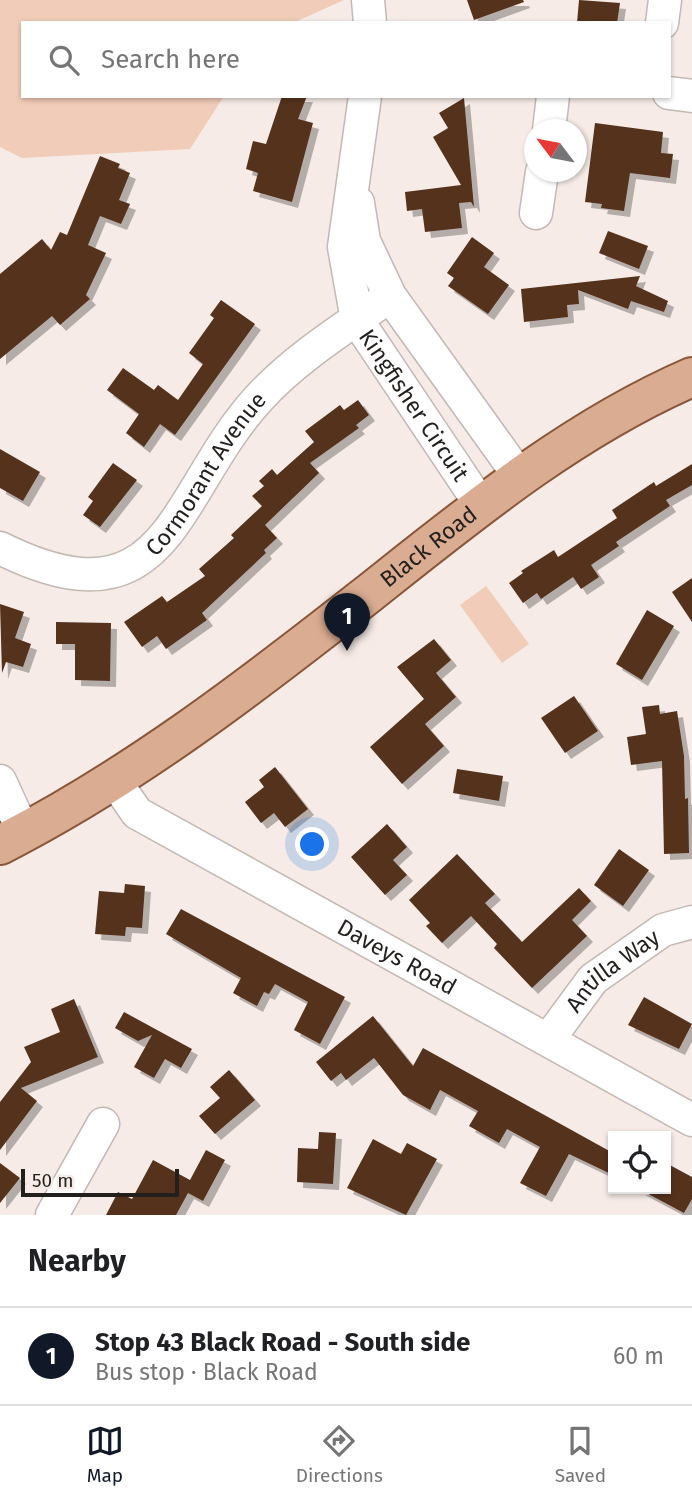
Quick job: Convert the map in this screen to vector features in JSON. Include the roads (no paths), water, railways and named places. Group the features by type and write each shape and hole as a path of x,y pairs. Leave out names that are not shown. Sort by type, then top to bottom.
{"main road":[{"name":"Black Road","path":"12,839 115,781 196,726 520,477 645,398 692,377"}],"street":[{"path":"368,0 370,21"},
{"path":"662,21 666,0"},
{"path":"671,93 692,96"},
{"name":"Kingfisher Circuit","path":"365,98 344,247 357,320 481,505"},
{"path":"550,119 553,98"},
{"name":"Kingfisher Circuit","path":"354,178 365,241 390,296 520,477"},
{"path":"536,213 541,182"},
{"name":"Cormorant Avenue","path":"0,548 63,574 119,572 148,555 171,530 215,460 260,398 311,352 390,296"},
{"path":"0,781 12,839"},
{"name":"Daveys Road","path":"115,781 137,813 692,1120"},
{"name":"Antilla Way","path":"548,1040 593,979 663,930 692,922"},
{"path":"52,1215 103,1124"}],"place":[{"name":"Stop 43 Black Road - South side","path":"347,651"}]}
